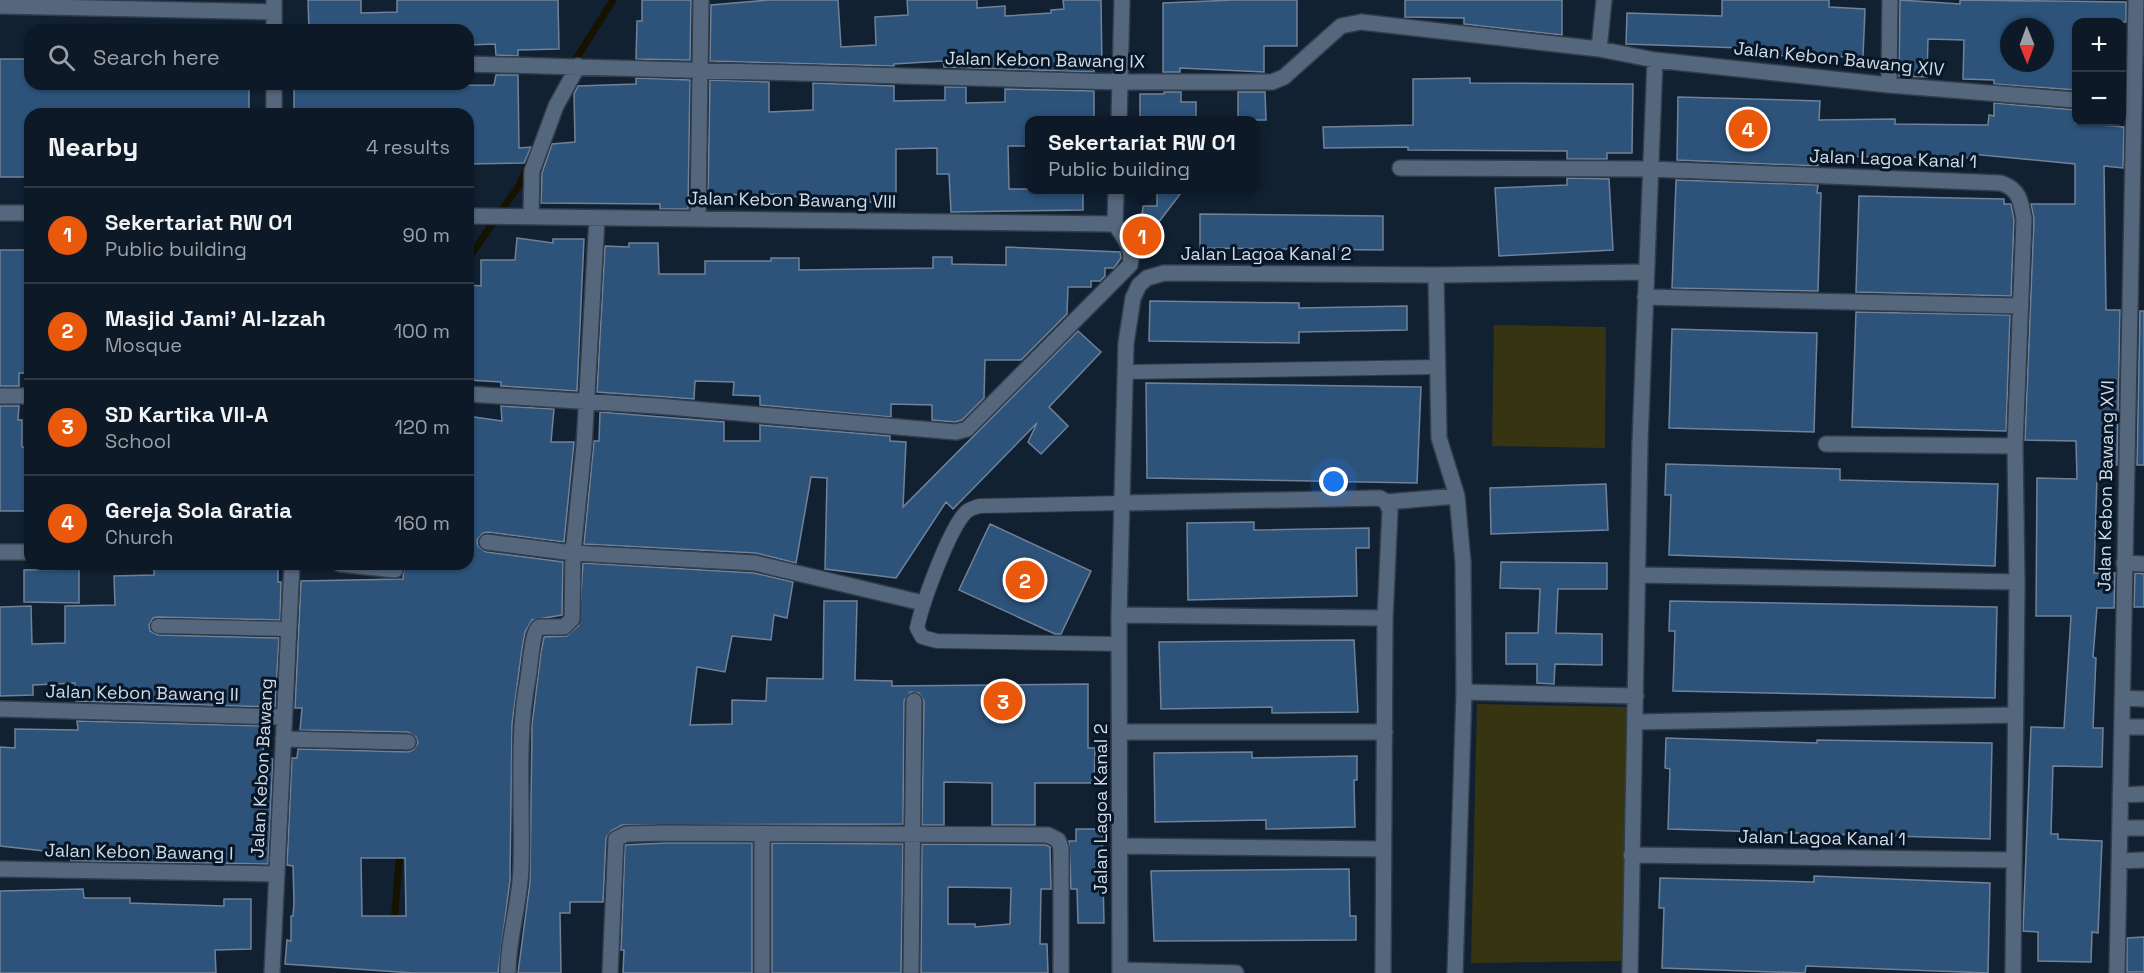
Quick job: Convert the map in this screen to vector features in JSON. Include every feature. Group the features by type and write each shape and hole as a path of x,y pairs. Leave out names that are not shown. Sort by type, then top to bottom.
{"street":[{"path":"698,218 698,71 701,0"},
{"path":"1119,116 1122,0"},
{"path":"1599,49 1604,0"},
{"path":"1889,85 1890,0"},
{"name":"Jalan Kebon Bawang XVI","path":"2117,973 2124,563 2138,135 2127,104 2139,66 2136,0"},
{"path":"0,6 274,6 274,24"},
{"name":"Jalan Kebon Bawang IX","path":"474,64 1120,82 1272,82 1284,77 1341,26 1361,22 1599,49"},
{"name":"Jalan Kebon Bawang XIV","path":"1599,49 1655,60 1889,85 2072,100"},
{"path":"1630,973 1645,297 1655,60"},
{"path":"526,216 532,171 556,106 578,66"},
{"path":"274,90 274,108"},
{"path":"1400,168 1650,169"},
{"name":"Jalan Lagoa Kanal 1","path":"1650,169 2001,183 2010,186 2021,201 2024,219 2015,446 2017,582 2013,973"},
{"path":"474,394 657,406 946,431 967,429 1130,265 1131,248 1115,224 1116,194"},
{"path":"0,213 24,213"},
{"name":"Jalan Kebon Bawang VIII","path":"474,216 1115,224"},
{"path":"507,973 508,945 521,872 524,698 533,656 533,634 539,627 564,627 570,623 597,218"},
{"name":"Jalan Lagoa Kanal 2","path":"1120,971 1119,615 1125,372 1133,298 1139,285 1147,278 1164,273 1436,275 1646,272"},
{"path":"1436,275 1438,438 1457,496 1463,562 1464,692 1455,973"},
{"path":"1645,297 2021,306"},
{"path":"0,396 24,396"},
{"path":"1826,444 2015,446"},
{"path":"1386,502 1457,496"},
{"path":"1123,503 1380,498 1386,502 1390,510 1385,618 1383,973"},
{"path":"488,542 573,553 755,563 922,603"},
{"path":"0,552 24,552"},
{"path":"2124,563 2144,564"},
{"name":"Jalan Kebon Bawang","path":"272,973 292,570"},
{"path":"1640,575 2017,582"},
{"path":"1119,615 1385,618"},
{"path":"1464,692 1636,696"},
{"path":"2122,698 2144,699"},
{"path":"910,973 914,833 914,700"},
{"name":"Jalan Kebon Bawang II","path":"0,710 284,717"},
{"path":"1635,722 2015,715"},
{"path":"2122,727 2144,727"},
{"path":"1120,732 1385,732"},
{"path":"283,739 408,742"},
{"path":"2120,795 2144,795"},
{"path":"2120,828 2144,828"},
{"path":"610,973 616,838 626,834 914,833 1048,835 1058,840 1061,848 1061,973"},
{"path":"762,834 762,973"},
{"path":"1120,846 1383,849"},
{"name":"Jalan Lagoa Kanal 1","path":"1631,855 2013,860"},
{"path":"2119,861 2144,860"},
{"name":"Jalan Kebon Bawang I","path":"0,869 277,874"},
{"path":"1120,971 1236,973"}],"lane":[{"path":"1125,372 1436,367"},
{"path":"1119,644 937,641 922,637 917,628 922,603 957,525 967,510 979,506 1123,503"},
{"path":"158,626 288,629"}],"shaded area":[{"path":"1494,325 1606,327 1605,448 1492,446"},
{"path":"1477,704 1628,707 1624,961 1471,963"}],"building":[{"path":"308,0 361,0 361,13 397,12 397,0 558,0 559,49 518,50 518,56 496,55 495,44 474,45 474,24 309,24"},
{"path":"642,0 691,0 690,60 636,59 637,21 642,21"},
{"path":"769,0 838,0 841,47 876,45 875,17 908,15 907,0 977,0 977,8 1005,6 1005,16 1051,13 1051,10 1064,9 1063,0 1101,0 1102,68 1094,68 1094,72 944,67 943,61 894,64 894,66 710,61 711,5"},
{"path":"1297,0 1297,46 1264,46 1264,72 1180,68 1180,72 1163,72 1163,3"},
{"path":"1405,0 1562,0 1562,35 1464,24 1464,18 1405,17"},
{"path":"1722,0 1829,0 1829,7 1865,9 1863,57 1742,55 1742,48 1626,44 1627,13 1722,16"},
{"path":"1900,0 1960,4 1960,0 2126,2 2126,18 2072,18 2072,90 1994,84 1994,80 1963,79 1964,40 1928,39 1927,77 1899,76"},
{"path":"0,59 24,59 24,90 249,90 249,108 24,108 24,177 0,177"},
{"path":"496,75 518,75 519,148 531,147 524,163 474,164 474,108 294,108 294,90 474,90 474,85 494,85"},
{"path":"636,78 690,80 688,209 660,209 660,204 541,203 542,173 552,144 575,142 574,94 578,86 636,84"},
{"path":"1470,78 1470,83 1633,84 1632,153 1607,153 1607,159 1567,159 1567,151 1408,150 1408,147 1324,148 1323,127 1413,125 1413,79"},
{"path":"710,80 769,82 769,112 813,110 813,83 894,86 894,101 945,100 945,87 966,87 966,103 1005,102 1005,89 1094,91 1094,116 1025,116 1025,146 1008,146 1009,189 1025,189 1025,194 1083,194 1083,210 951,212 949,174 937,174 937,148 896,149 896,202 813,202 813,196 779,197 779,194 708,195"},
{"path":"1164,92 1181,92 1181,102 1196,102 1196,116 1140,116 1140,94 1164,94"},
{"path":"1238,92 1265,92 1266,120 1259,120 1259,116 1238,116"},
{"path":"1678,97 1820,101 1819,120 1895,119 1895,124 1988,125 1989,115 1994,116 1994,103 2072,110 2072,126 2124,127 2123,168 2104,166 2106,310 2120,310 2117,465 2103,465 2104,477 2097,477 2094,573 2115,573 2114,608 2097,608 2093,657 2096,658 2093,728 2103,728 2102,767 2053,766 2051,834 2058,834 2058,839 2102,841 2098,933 2092,932 2091,962 2038,961 2038,932 2023,931 2031,727 2064,728 2071,616 2036,616 2037,478 2077,479 2076,441 2025,440 2034,219 2031,204 2075,204 2075,164 1971,154 1971,158 1818,156 1818,166 1677,160"},
{"path":"1567,178 1609,179 1613,250 1499,256 1495,188 1567,185"},
{"path":"1676,180 1818,185 1817,193 1821,193 1818,291 1672,288"},
{"path":"1157,194 1180,194 1139,248 1143,206 1157,206"},
{"path":"1859,196 2004,199 2004,204 2011,204 2014,220 2011,296 1856,292"},
{"path":"1200,214 1383,216 1383,250 1200,248"},
{"path":"517,238 553,243 553,239 584,239 577,391 501,386 501,382 474,380 474,285 481,286 481,260 515,260"},
{"path":"629,243 658,243 659,274 705,274 705,261 771,261 771,258 799,258 799,270 933,268 933,257 952,257 952,264 1006,265 1006,247 1120,252 1121,258 1114,268 1105,268 1105,276 1100,281 1091,281 1091,287 1068,287 1067,314 1021,360 985,360 984,398 962,420 955,422 932,420 932,405 891,404 891,417 760,405 760,396 733,395 734,382 695,381 694,399 597,392 605,246 629,247"},
{"path":"0,250 24,250 24,373 19,373 19,386 0,386"},
{"path":"1150,301 1299,303 1299,308 1407,306 1407,330 1299,332 1299,343 1149,341"},
{"path":"2140,311 2144,311 2144,465 2137,465"},
{"path":"1856,312 2010,315 2006,431 1852,427"},
{"path":"1672,329 1817,333 1814,432 1669,428"},
{"path":"1078,331 1101,352 1049,407 1068,426 1041,454 1028,442 1037,423 953,509 946,502 896,578 825,569 827,478 811,477 796,563 756,553 584,544 594,441 599,441 600,412 724,422 724,441 760,441 760,425 890,436 890,441 906,442 903,507"},
{"path":"1146,383 1421,387 1417,483 1147,478"},
{"path":"0,406 19,406 18,420 22,420 22,447 24,447 24,511 0,511"},
{"path":"501,406 554,409 551,442 574,442 564,542 488,532 483,533 477,540 478,546 486,552 563,562 562,615 532,620 525,632 522,649 512,724 510,880 498,973 413,973 285,964 287,940 291,941 291,916 293,916 294,903 293,866 287,865 292,758 297,758 298,749 408,752 413,750 418,743 416,737 408,732 300,730 302,708 295,708 301,581 403,579 404,570 474,570 474,417 502,421","holes":["361,858 405,858 406,916 362,916"]},
{"path":"1666,464 1840,469 1840,480 1998,484 1995,566 1669,555 1671,495 1665,495"},
{"path":"1606,484 1608,530 1491,534 1490,488"},
{"path":"1254,522 1254,530 1369,528 1369,548 1356,548 1357,596 1188,600 1187,523"},
{"path":"990,524 1091,571 1061,634 1055,634 959,590"},
{"path":"1501,562 1607,563 1607,589 1558,589 1556,633 1602,634 1602,665 1555,664 1554,684 1537,683 1537,664 1506,664 1506,633 1538,633 1540,589 1500,588"},
{"path":"583,563 754,573 793,582 787,618 774,615 771,640 732,636 725,672 697,667 690,725 732,724 732,700 766,701 767,678 823,679 824,601 857,601 855,680 892,681 892,686 1088,684 1088,748 1095,748 1094,783 1035,783 1035,825 992,825 992,783 944,782 944,825 922,825 924,701 919,693 910,692 904,701 903,824 622,825 611,831 606,838 603,902 570,902 570,913 560,913 561,973 518,973 530,882 532,725 541,652 544,637 567,636 579,625"},
{"path":"24,570 79,570 79,603 24,602"},
{"path":"154,570 278,570 278,582 281,582 280,620 158,617 153,618 149,625 150,631 158,635 279,638 275,707 76,701 75,683 33,685 33,695 0,696 0,607 31,606 32,644 65,643 65,606 115,605 114,576 154,575"},
{"path":"2135,573 2144,574 2144,607 2134,607"},
{"path":"1670,601 1997,607 1995,698 1673,691 1675,631 1669,631"},
{"path":"1354,640 1358,712 1272,713 1272,707 1161,709 1159,642"},
{"path":"77,721 264,726 263,759 273,759 268,864 71,861 71,854 0,846 0,747 15,748 15,729 78,730"},
{"path":"1666,738 1817,743 1817,740 1992,743 1990,839 1668,829 1670,769 1665,768"},
{"path":"1252,752 1252,758 1357,756 1357,780 1354,780 1355,827 1266,829 1266,820 1155,822 1154,753"},
{"path":"1076,829 1102,829 1104,923 1078,923 1077,889 1071,889 1069,841 1076,841"},
{"path":"752,843 752,973 623,973 624,950 621,950 625,845"},
{"path":"772,843 903,844 901,973 772,973"},
{"path":"922,844 1046,845 1050,847 1051,889 1041,889 1040,944 1047,944 1048,973 921,973","holes":["948,887 1011,888 1010,924 975,927 975,924 948,924"]},
{"path":"1349,869 1350,916 1356,916 1356,940 1154,941 1151,871"},
{"path":"1814,876 1990,883 1988,973 1806,966 1805,973 1662,968 1664,908 1659,908 1660,878 1814,882"},
{"path":"83,889 84,898 130,898 130,903 224,906 224,899 251,899 251,949 215,950 216,973 0,973 0,891"},
{"path":"2144,937 2144,972 2127,972 2127,938"}],"waterway":[{"path":"571,67 613,0"},
{"path":"474,250 520,184 527,167"},
{"path":"394,923 400,850"}],"place":[{"name":"Gereja Sola Gratia","path":"1748,129"},
{"name":"Sekertariat RW 01","path":"1142,236"},
{"name":"Masjid Jami' Al-Izzah","path":"1025,580"},
{"name":"SD Kartika VII-A","path":"1003,701"}]}
